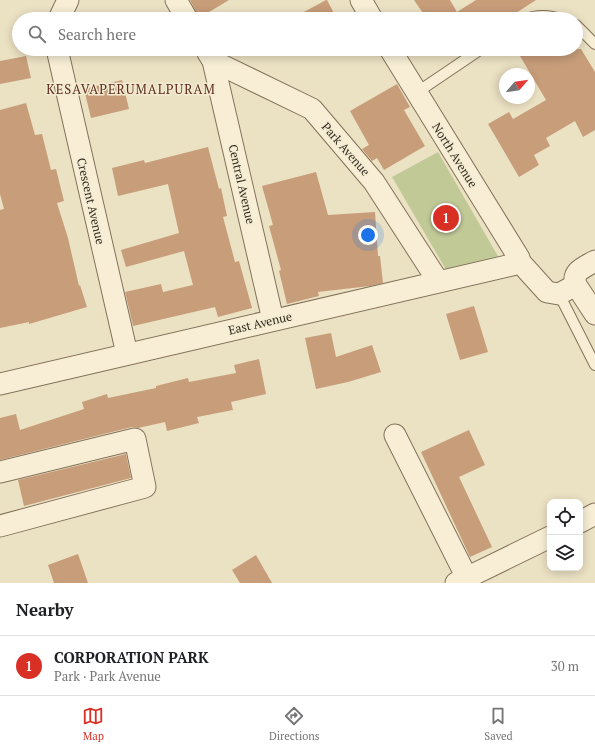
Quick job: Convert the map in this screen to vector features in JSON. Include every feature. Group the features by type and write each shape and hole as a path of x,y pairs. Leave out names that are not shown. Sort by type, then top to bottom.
{"street":[{"path":"62,12 68,0"},
{"path":"176,0 183,12"},
{"path":"360,0 368,12"},
{"name":"Crescent Avenue","path":"59,56 127,354"},
{"name":"Central Avenue","path":"209,56 273,320"},
{"name":"Park Avenue","path":"211,56 312,109 374,182 438,281"},
{"name":"North Avenue","path":"394,56 519,258 519,261 547,292 567,289"},
{"name":"East Avenue","path":"0,384 516,264 519,261"},
{"path":"595,261 576,274 567,289 595,314"},
{"path":"395,435 462,580 547,538"},
{"path":"0,472 135,439 144,487 0,526"},
{"path":"583,520 595,514"}],"lane":[{"path":"583,32 595,44"},
{"path":"416,92 470,56"},
{"path":"567,289 595,365"}],"green space":[{"path":"438,152 499,258 448,273 392,177"}],"building":[{"path":"190,0 229,0 209,12 196,12"},
{"path":"326,0 333,12 304,12"},
{"path":"414,0 450,0 457,12 422,12"},
{"path":"476,0 536,0 518,12 457,12"},
{"path":"583,52 595,72 595,130 583,137 575,121 546,138 550,146 534,155 539,165 519,177 488,124 509,112 513,119 546,100 535,81 535,68 527,68 520,56 583,56"},
{"path":"26,56 31,78 0,84 0,61"},
{"path":"122,80 129,109 91,118 84,89"},
{"path":"397,84 410,107 404,110 425,146 384,170 377,158 372,161 362,149 369,145 350,111"},
{"path":"26,103 35,135 42,134 51,170 56,169 64,201 57,203 68,238 79,286 80,285 87,307 29,324 29,322 0,328 0,210 4,209 0,194 0,110"},
{"path":"208,147 219,189 221,188 227,216 223,217 235,262 239,261 252,308 218,317 215,307 133,326 125,292 161,284 163,292 193,285 184,251 126,267 121,250 179,233 168,184 118,196 112,168 144,160 145,163"},
{"path":"316,172 328,215 375,212 378,256 380,256 383,283 318,292 319,296 287,304 279,271 281,270 269,226 273,225 262,186"},
{"path":"474,306 488,352 460,360 446,314"},
{"path":"331,333 336,357 372,345 381,372 348,382 316,389 305,338"},
{"path":"259,359 266,394 231,402 233,410 197,417 199,423 167,431 165,422 138,428 132,427 0,460 0,418 16,414 20,430 84,409 82,402 107,394 108,398 156,388 156,386 188,378 189,382 236,373 234,365"},
{"path":"469,430 485,465 459,477 492,547 470,557 421,452"},
{"path":"126,454 131,478 24,506 18,480"},
{"path":"78,554 88,583 54,583 48,565"},
{"path":"256,555 272,583 240,583 232,570"}],"place":[{"name":"CORPORATION PARK","path":"446,218"}],"district":[{"name":"KESAVAPERUMALPURAM","path":"131,89"}]}
